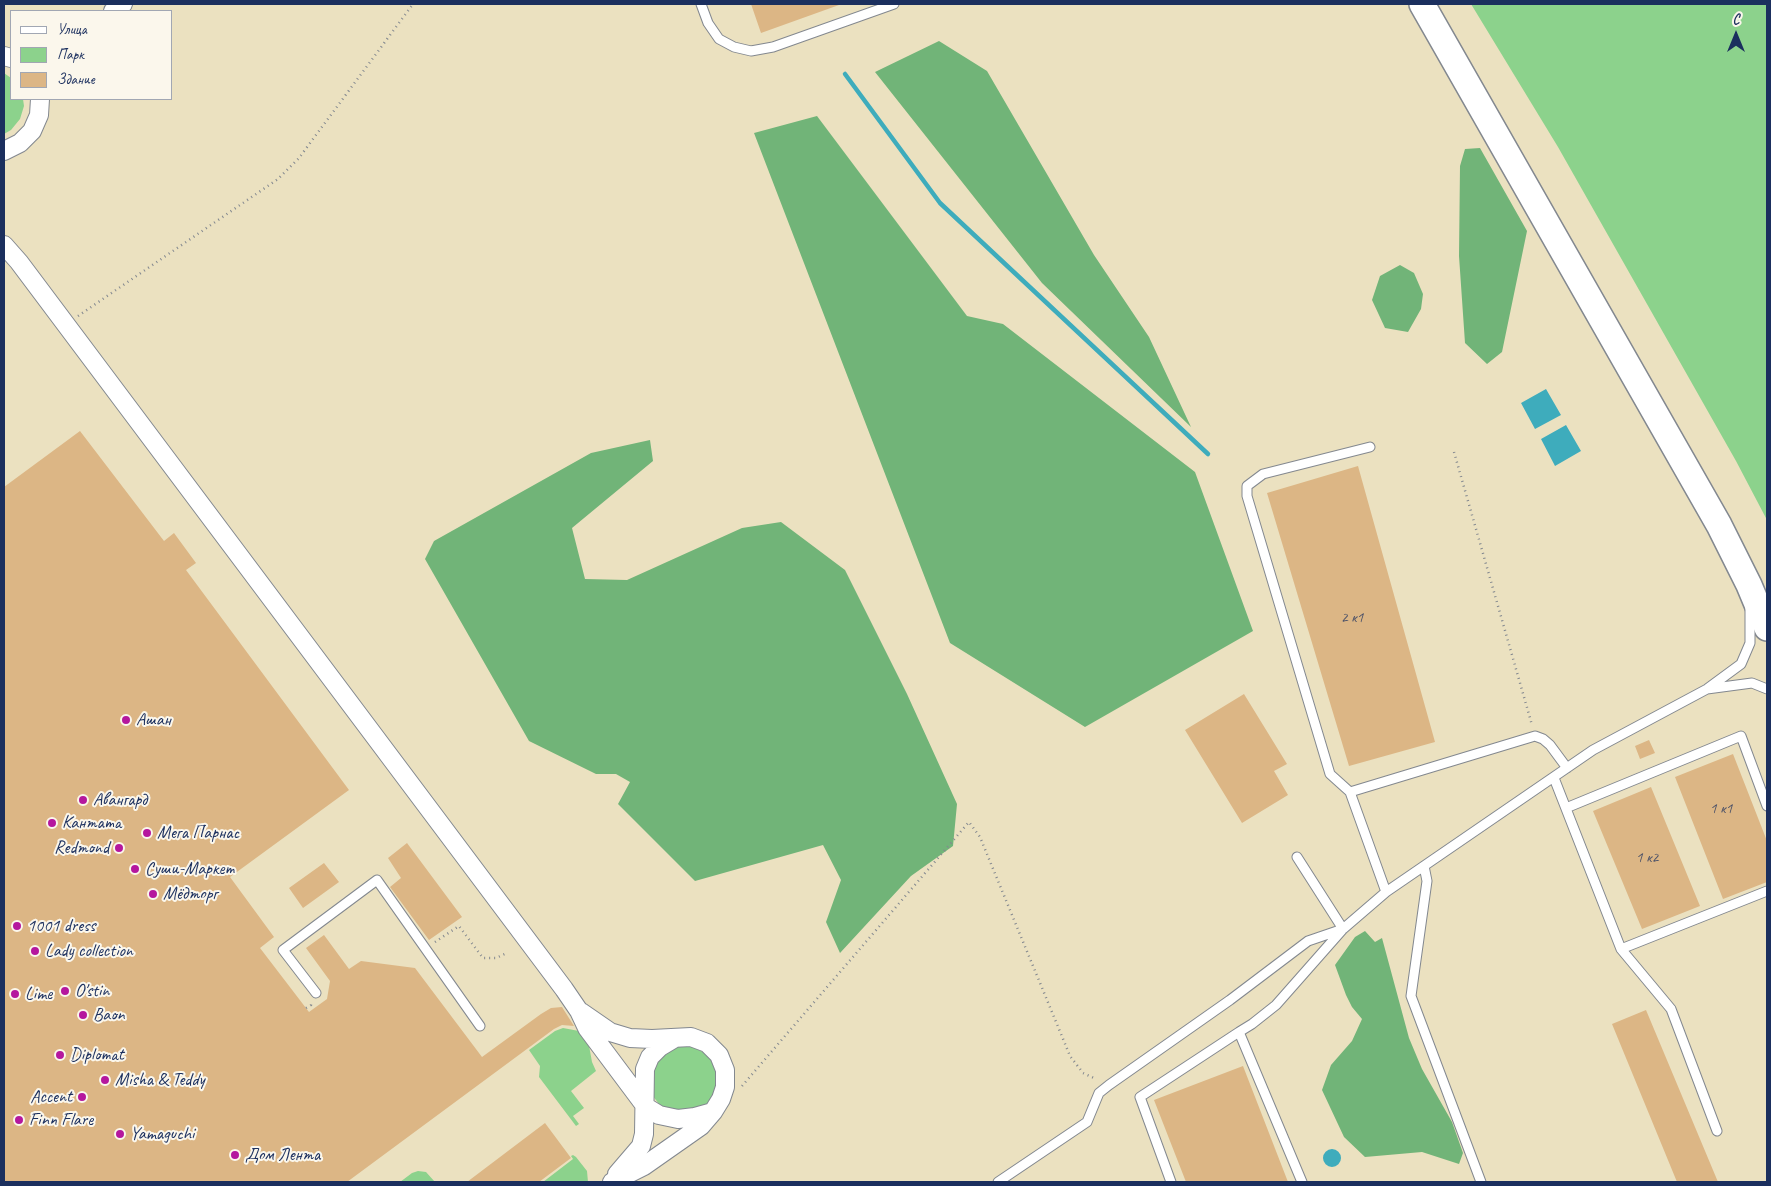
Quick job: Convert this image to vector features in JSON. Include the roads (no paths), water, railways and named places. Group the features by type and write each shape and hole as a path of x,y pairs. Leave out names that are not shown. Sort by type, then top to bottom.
{"main road":[{"path":"1422,4 1719,525 1749,585 1767,628"}],"street":[{"path":"4,152 20,143 32,130 39,115 40,100"},
{"path":"4,233 19,262"},
{"path":"4,245 19,262 579,1010 587,1028 646,1107 659,1115 678,1119 695,1117 717,1106"},
{"path":"579,1010 610,1032 630,1038 691,1037 707,1043 719,1055 725,1070 725,1087 717,1106 701,1126 652,1160 611,1182"},
{"path":"611,1182 641,1146 646,1107 645,1069 650,1057 660,1047 676,1038"}],"lane":[{"path":"701,4 708,23 719,39 734,47 751,51 773,47 894,4"},
{"path":"1370,447 1263,474 1247,486 1247,496 1330,774 1350,792 1386,892"},
{"path":"1171,1182 1140,1097 1252,1024 1276,1005 1344,929 1386,892 1593,750 1707,689 1740,664 1750,643 1749,585"},
{"path":"1707,689 1752,684 1767,689"},
{"path":"1350,792 1536,736 1550,745 1567,768"},
{"path":"1566,808 1741,736 1767,806"},
{"path":"1554,778 1621,949 1671,1009 1717,1131"},
{"path":"1297,857 1344,929"},
{"path":"1424,866 1427,881 1411,996 1481,1182"},
{"path":"316,993 283,950 377,880 480,1026"},
{"path":"1621,949 1767,891"},
{"path":"998,1182 1087,1122 1099,1093 1109,1085 1230,1000 1308,941 1344,929"},
{"path":"1239,1032 1302,1182"}],"water":[{"path":"1546,389 1561,415 1535,429 1521,403"},
{"path":"1566,425 1581,451 1555,466 1541,439"},
{"path":"1332,1149 1338,1152 1341,1158 1338,1164 1332,1167 1326,1164 1323,1158 1326,1152"}],"waterway":[{"path":"845,74 940,203 1208,454"}],"place":[{"name":"Ашан","path":"126,720"},
{"name":"Авангард","path":"83,800"},
{"name":"Кантата","path":"52,823"},
{"name":"Мега Парнас","path":"147,833"},
{"name":"Redmond","path":"119,848"},
{"name":"Суши-Маркет","path":"135,869"},
{"name":"Мёдторг","path":"153,894"},
{"name":"1001 dress","path":"17,926"},
{"name":"Lady collection","path":"35,951"},
{"name":"O′stin","path":"65,991"},
{"name":"Lime","path":"15,994"},
{"name":"Baon","path":"83,1015"},
{"name":"Diplomat","path":"60,1055"},
{"name":"Misha & Teddy","path":"105,1080"},
{"name":"Accent","path":"82,1097"},
{"name":"Finn Flare","path":"19,1120"},
{"name":"Yamaguchi","path":"120,1134"},
{"name":"Дом Лента","path":"235,1155"}]}
